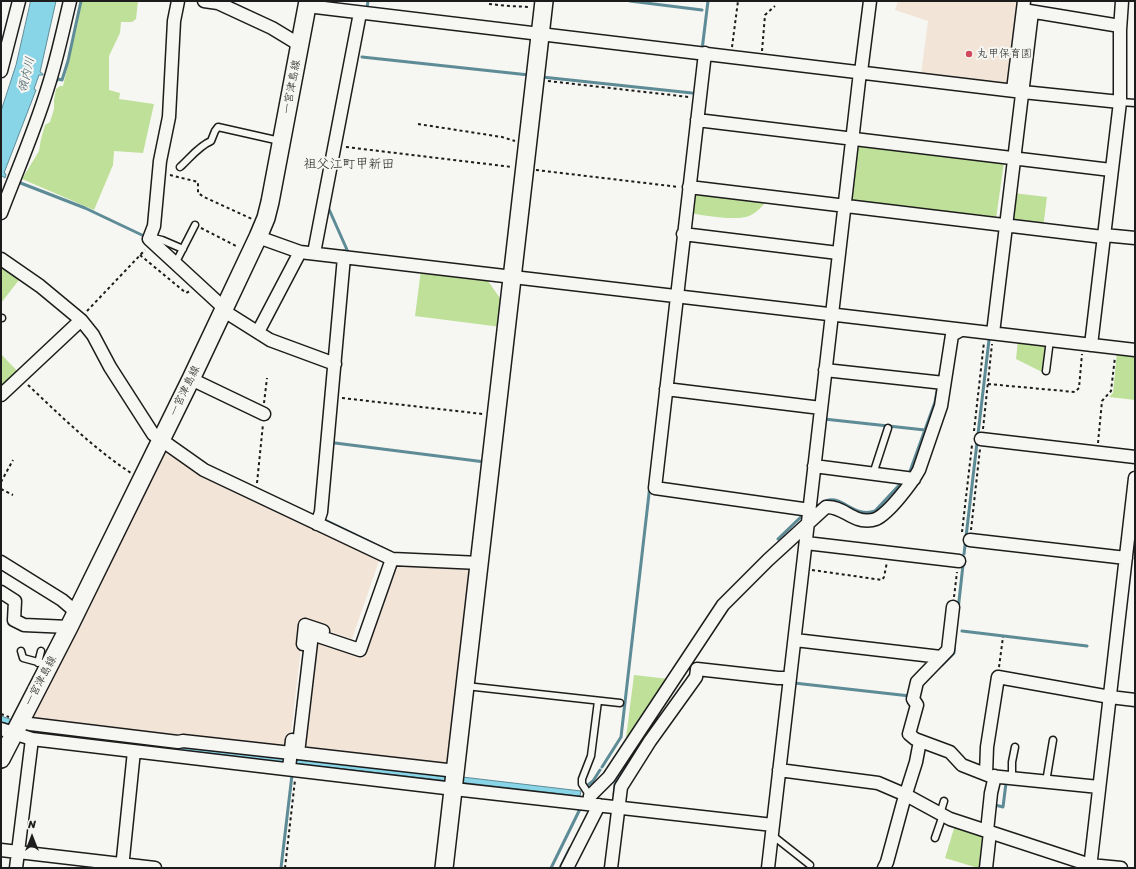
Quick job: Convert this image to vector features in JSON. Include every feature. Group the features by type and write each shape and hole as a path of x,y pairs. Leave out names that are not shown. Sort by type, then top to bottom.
{"street":[{"path":"1,71 19,1"},
{"path":"1,213 49,86 70,1"},
{"path":"178,1 174,21 169,117 159,173 154,226 150,239 224,310 270,340 335,364"},
{"path":"204,1 234,6 300,44"},
{"path":"768,868 810,510 838,252 870,1"},
{"path":"1087,344 1103,236 1120,102 1120,26 1122,1"},
{"path":"308,4 362,9 540,34 1120,102"},
{"name":"一宮津島線","path":"1,759 14,727 44,664 69,627 142,480 261,230 270,202 308,4"},
{"path":"444,868 544,4"},
{"path":"989,333 1015,158 1018,91 1026,8 1120,26"},
{"path":"314,253 362,9"},
{"path":"705,53 697,120 686,187 683,234 655,488 810,510"},
{"path":"697,120 1111,170"},
{"path":"686,187 1006,226 1135,238"},
{"path":"261,230 300,252 1135,350"},
{"path":"683,234 838,252"},
{"path":"258,332 300,252"},
{"path":"317,524 321,512 344,257"},
{"path":"1,259 40,286 81,320 93,335 110,367 153,434 204,470 388,558 480,563"},
{"path":"1,395 81,320"},
{"path":"567,868 601,804 610,777 722,605 808,522 826,507 832,506 858,519 874,520 883,515 914,479 919,470 941,406 952,335 962,330"},
{"path":"825,370 944,383"},
{"path":"191,379 264,414"},
{"path":"666,389 821,408"},
{"path":"976,439 1135,457"},
{"path":"814,466 914,479"},
{"path":"1090,866 1110,697 1129,576 1126,558 1135,478"},
{"path":"966,539 1126,558"},
{"path":"806,543 959,561"},
{"path":"292,757 306,656 305,625 355,642 388,558"},
{"path":"1,562 62,600 76,612"},
{"path":"1,592 15,601 14,620 24,625 69,627"},
{"path":"953,607 948,650 917,682 913,699 917,705 909,734 920,741 950,752 962,765 990,775 1099,787"},
{"path":"795,640 941,657"},
{"path":"601,804 621,787 650,741 696,677 697,669 790,678"},
{"path":"986,868 990,775 987,747 998,676 1110,697 1135,700"},
{"path":"14,727 30,724 170,741 182,741 455,780"},
{"path":"14,727 32,739 134,751 292,757 298,753 601,804 772,830"},
{"path":"16,868 32,739"},
{"path":"884,868 916,762 920,741"},
{"path":"122,866 134,751"},
{"path":"780,770 878,783 906,795 950,819 1090,866 1121,868"},
{"path":"601,804 603,868"},
{"path":"601,804 611,868"},
{"path":"1,850 122,866 155,868"}],"lane":[{"path":"1120,102 1135,103"},
{"path":"180,167 206,143 211,141 218,127 281,142"},
{"path":"175,264 195,225"},
{"path":"150,239 162,240 182,249"},
{"path":"1046,371 1050,340"},
{"path":"873,474 888,428"},
{"path":"21,650 23,658 44,664 41,651"},
{"path":"465,686 620,703"},
{"path":"598,701 591,756 582,779 582,784 601,804"},
{"path":"1046,782 1052,740"},
{"path":"1012,778 1012,762 1015,747"},
{"path":"935,838 944,801"},
{"path":"772,830 810,865"}],"path":[{"path":"731,56 738,1"},
{"path":"490,4 509,6 544,4"},
{"path":"761,60 765,15 775,6"},
{"path":"535,80 693,97"},
{"path":"418,124 502,137 528,146"},
{"path":"335,145 525,169 686,187"},
{"path":"159,173 198,182 198,193 230,210 261,230"},
{"path":"195,225 251,253"},
{"path":"81,320 90,308 148,247 150,239"},
{"path":"140,254 186,293 200,287"},
{"path":"966,539 989,333"},
{"path":"988,384 1075,392 1079,388 1087,344"},
{"path":"1097,452 1102,401 1111,391 1116,347"},
{"path":"20,378 109,458 142,480"},
{"path":"256,494 266,378"},
{"path":"341,398 497,415"},
{"path":"1,482 13,460"},
{"path":"1,489 13,495"},
{"path":"803,568 882,580 884,577 888,552"},
{"path":"953,607 959,561"},
{"path":"998,676 1003,637"},
{"path":"285,868 292,757"}],"shaded area":[{"name":"丸甲保育園","path":"898,1 1021,1 1010,84 921,74 928,21 895,10"},
{"path":"165,449 380,558 352,639 304,623 289,750 28,721"},
{"path":"393,561 471,565 452,765 301,749 314,637 360,652"}],"green space":[{"path":"82,1 138,1 136,19 132,22 121,22 120,33 109,56 109,90 120,93 119,99 154,104 143,153 114,151 113,165 94,210 22,179 39,151 45,125 50,122 54,109 56,89 63,86"},
{"path":"855,143 1004,162 996,219 849,204"},
{"path":"691,193 767,200 760,209 751,215 738,218 729,218 688,213"},
{"path":"1013,193 1047,197 1043,228 1010,223"},
{"path":"1,267 19,280 1,303"},
{"path":"421,270 486,278 504,304 501,327 415,316"},
{"path":"1018,340 1048,344 1044,373 1016,359"},
{"path":"1117,352 1135,354 1135,400 1109,397 1113,393"},
{"path":"1,354 20,374 1,391"},
{"path":"634,675 669,679 629,741 626,738"},
{"path":"955,825 985,835 983,868 978,868 945,858"}],"water":[{"name":"領内川","path":"31,1 56,1 40,72 43,75 39,75 34,89 36,90 4,173 6,174 5,178 2,176 1,179 1,111 16,65"},
{"path":"1,716 30,726 581,791 580,796 30,733 1,722"}],"waterway":[{"path":"53,86 58,79 62,80 68,61 81,1"},
{"path":"367,8 368,1"},
{"path":"630,1 702,10"},
{"path":"702,50 708,1"},
{"path":"362,57 529,75"},
{"path":"542,77 692,93"},
{"path":"18,182 85,208 144,236"},
{"path":"328,207 348,252"},
{"path":"964,554 989,340"},
{"path":"909,474 935,402 937,391"},
{"path":"824,419 925,430"},
{"path":"335,443 485,462"},
{"path":"817,506 828,500 834,500 861,512 875,511 903,481"},
{"path":"602,767 621,737 650,485"},
{"path":"778,539 805,513"},
{"path":"323,518 391,552 390,554"},
{"path":"958,610 963,565"},
{"path":"962,631 1087,646"},
{"path":"942,665 954,653 954,648"},
{"path":"794,683 910,696"},
{"path":"614,795 615,784 647,735"},
{"path":"588,785 593,781 600,770"},
{"path":"281,868 292,775"},
{"path":"995,808 995,805 1003,807 1006,783"},
{"path":"551,868 580,809"},
{"path":"560,868 570,848"}],"place":[{"name":"丸甲保育園","path":"969,54"}],"district":[{"name":"祖父江町甲新田","path":"349,165"}]}
